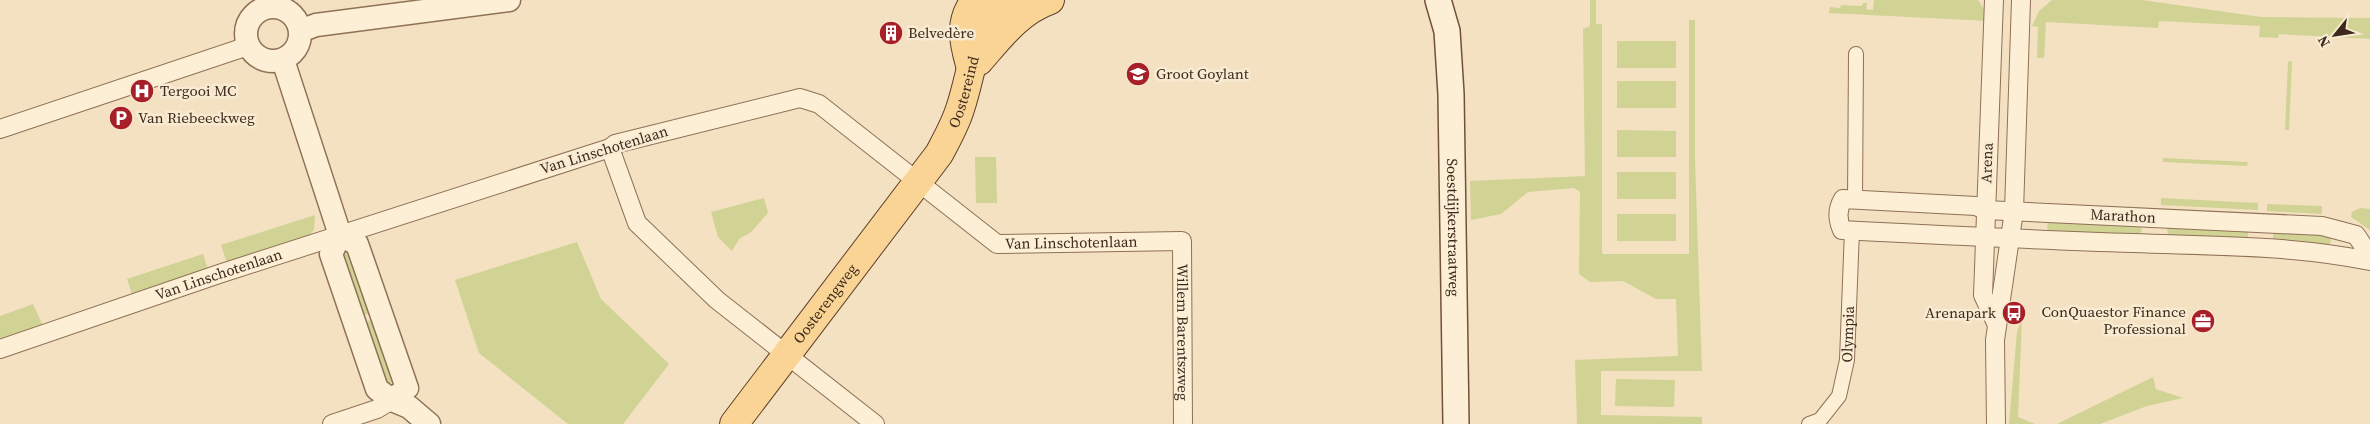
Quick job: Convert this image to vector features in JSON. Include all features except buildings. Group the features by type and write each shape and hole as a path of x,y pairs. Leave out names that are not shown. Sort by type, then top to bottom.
{"main road":[{"path":"971,70 962,36 964,22 975,0"},
{"name":"Oostereind","path":"919,183 951,132 961,108 978,40 989,18 1006,0"},
{"path":"971,70 1022,15 1038,4 1050,0"},
{"name":"Soestdijkerstraatweg","path":"1438,0 1447,31 1451,104 1456,424"},
{"name":"Soestdijkerstraatweg","path":"1447,31 1452,12 1452,0"},
{"name":"Oosterengweg","path":"734,424 919,183"}],"street":[{"path":"300,31 316,25 356,19 455,9 509,0"},
{"name":"Arena","path":"1994,0 1983,295 1996,323"},
{"name":"Arena","path":"1996,424 1996,323 2014,211 2021,0"},
{"path":"275,8 286,11 294,18 300,31 296,48 283,60 273,62 263,60 254,54 248,46 247,26 254,15 264,9 275,8"},
{"path":"0,129 231,50 248,46"},
{"path":"1855,200 1856,54"},
{"path":"283,60 340,235 331,254 377,390 392,400 409,407 429,424"},
{"name":"Van Linschotenlaan","path":"0,349 218,274 610,148 615,144 800,98 818,104 997,244 1182,241"},
{"path":"610,148 637,223 717,300 876,424"},
{"path":"1984,238 1842,230 1839,222 1838,207 1843,199 1976,206 1985,210"},
{"name":"Marathon","path":"1985,210 2322,226 2356,235 2370,256"},
{"path":"2256,247 2262,223"},
{"name":"Olympia","path":"1809,424 1820,420 1839,396 1845,369 1852,230"},
{"name":"Marathon","path":"1984,238 2256,247 2332,253 2370,261"},
{"name":"Willem Barentszweg","path":"1182,241 1183,424"},
{"path":"332,424 377,408 392,400"}],"green space":[{"path":"1590,0 1596,0 1596,24 1602,24 1602,254 1689,254 1689,20 1695,20 1695,159 1702,371 1601,371 1601,415 1702,417 1702,424 1577,424 1575,360 1678,356 1676,299 1656,299 1623,281 1590,282 1579,274 1580,192 1574,188 1528,192 1501,214 1471,220 1470,181 1585,176 1583,29 1590,26"},
{"path":"1874,0 1978,0 1987,13 1989,21 1829,13 1830,7 1840,8 1841,5 1862,6 1863,3 1867,3 1866,9 1873,10"},
{"path":"2052,0 2142,0 2261,17 2370,18 2370,39 2279,34 2278,38 2259,37 2260,26 2159,21 2158,28 2046,22 2044,58 2037,58 2038,27 2032,26 2039,11"},
{"path":"1617,41 1676,41 1676,68 1617,68"},
{"path":"2288,61 2292,62 2289,130 2285,130"},
{"path":"1617,81 1676,81 1676,108 1617,108"},
{"path":"1617,130 1676,131 1676,157 1617,157"},
{"path":"975,157 996,157 997,203 976,203"},
{"path":"2163,158 2248,162 2247,166 2163,162"},
{"path":"1617,172 1676,172 1676,199 1617,199"},
{"path":"764,198 768,213 750,233 740,238 732,251 718,237 711,212"},
{"path":"2161,198 2258,203 2258,210 2161,205"},
{"path":"2267,204 2322,206 2322,214 2267,211"},
{"path":"2360,208 2370,209 2370,230 2351,217 2352,212"},
{"path":"1617,214 1676,214 1676,241 1617,241"},
{"path":"315,215 314,230 307,237 227,263 221,245"},
{"path":"2048,217 2140,224 2142,231 2138,236 2047,233"},
{"path":"2167,227 2248,230 2248,240 2168,236"},
{"path":"2276,230 2325,231 2331,237 2331,242 2327,247 2273,240 2273,233"},
{"path":"577,242 601,299 669,364 623,424 568,424 479,353 455,280"},
{"path":"351,249 373,312 361,316 339,254"},
{"path":"203,254 209,272 133,297 127,279"},
{"path":"33,304 43,326 0,341 0,316"},
{"path":"2022,318 2018,417 2035,424 2009,424 2017,332"},
{"path":"375,319 396,381 382,386 362,323"},
{"path":"2153,377 2156,389 2183,398 2147,406 2100,424 2057,424"},
{"path":"1616,379 1675,380 1674,407 1615,406"}],"place":[{"name":"Belvedère","path":"891,33"},
{"name":"Groot Goylant","path":"1138,74"},
{"name":"Tergooi MC","path":"142,91"},
{"name":"Van Riebeeckweg","path":"121,118"},
{"name":"Arenapark","path":"2014,313"},
{"name":"ConQuaestor Finance Professional","path":"2203,321"}]}
